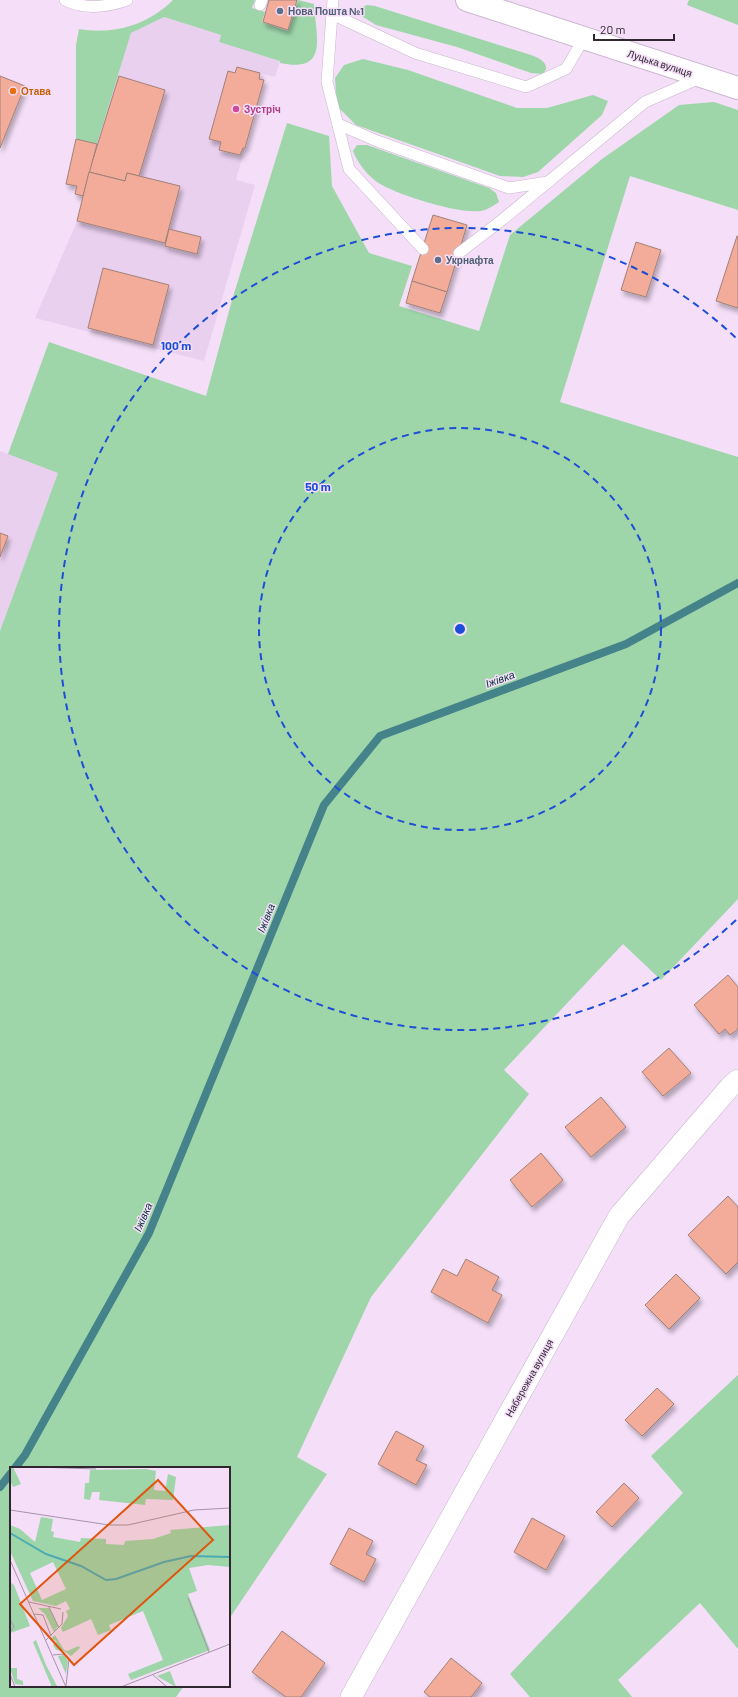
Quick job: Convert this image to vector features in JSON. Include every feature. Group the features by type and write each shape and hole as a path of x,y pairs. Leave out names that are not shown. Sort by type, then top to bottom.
{"main road":[{"name":"Луцька вулиця","path":"467,0 738,88"}],"street":[{"name":"Набережна вулиця","path":"351,1697 619,1216 730,1087 738,1080"}],"lane":[{"path":"65,0 86,6 110,6 127,0"},
{"path":"333,0 327,82 349,169 423,248"},
{"path":"332,14 415,53 526,87 566,69 584,38"},
{"path":"459,252 548,182 645,102 703,77"},
{"path":"338,124 377,141 509,188 548,182"}],"shaded area":[{"path":"164,17 221,35 219,42 280,61 275,77 260,73 259,79 264,80 236,180 255,185 204,361 35,318 76,224 83,196 77,186 66,184 76,139 97,144 131,33"},
{"path":"0,451 58,473 0,631"}],"green space":[{"path":"173,0 255,0 252,8 265,12 262,22 288,31 298,0 314,4 317,40 313,58 306,63 296,65 280,63 280,61 219,42 221,35 164,17 131,33 97,144 76,139 76,45 79,29 105,31 130,26 153,16"},
{"path":"689,0 738,0 738,25 687,5"},
{"path":"367,5 375,6 531,55 538,58 545,64 545,70 543,74 531,73 457,47 376,25 360,15 360,8"},
{"path":"363,59 408,70 517,108 547,108 593,95 608,101 602,115 538,172 523,177 500,176 356,125 337,106 335,78 344,65"},
{"path":"714,102 738,110 738,210 630,176 560,402 738,457 738,899 661,980 623,944 504,1070 529,1094 371,1297 297,1457 327,1474 230,1618 230,1467 10,1467 10,1687 183,1687 176,1697 0,1697 0,631 58,473 8,454 49,342 206,396 232,300 287,123 329,136 332,186 369,253 412,266 399,306 479,331 510,235 602,159 679,105"},
{"path":"357,145 367,145 489,188 496,193 499,202 485,210 462,210 430,203 398,192 377,182 366,172 357,160 353,151"},
{"path":"738,1375 738,1649 700,1603 618,1680 632,1697 530,1697 510,1674 683,1493 651,1456"}],"building":[{"name":"Нова Пошта №1","path":"269,0 297,0 288,30 263,22"},
{"name":"Зустріч","path":"237,67 260,73 259,79 264,80 245,148 243,148 240,155 219,150 221,142 209,139 228,71 235,73"},
{"path":"0,76 25,86 0,148"},
{"path":"119,76 165,90 139,176 127,173 125,181 89,172"},
{"path":"76,139 97,144 83,196 75,194 77,186 66,184"},
{"path":"89,172 125,181 127,173 180,186 165,243 77,221"},
{"path":"433,215 467,225 447,292 412,281"},
{"path":"169,229 201,237 197,254 165,246"},
{"path":"738,236 738,308 716,301"},
{"path":"636,242 661,250 646,297 621,290"},
{"path":"103,268 169,285 153,345 88,328"},
{"path":"412,281 447,292 440,313 406,303"},
{"path":"0,533 8,536 0,557"},
{"path":"728,975 738,987 738,1029 730,1035 725,1029 719,1034 694,1005"},
{"path":"669,1048 691,1073 663,1096 642,1072"},
{"path":"601,1097 626,1127 591,1157 565,1127"},
{"path":"541,1153 563,1180 532,1207 510,1180"},
{"path":"728,1196 738,1207 738,1262 726,1274 688,1235"},
{"path":"466,1259 499,1277 492,1290 502,1295 488,1323 431,1292 443,1269 457,1276"},
{"path":"676,1274 700,1298 669,1329 645,1305"},
{"path":"657,1388 674,1404 642,1436 625,1420"},
{"path":"396,1431 424,1446 416,1460 427,1465 416,1485 378,1464"},
{"path":"624,1483 639,1498 612,1527 596,1512"},
{"path":"532,1518 565,1536 546,1570 514,1552"},
{"path":"349,1528 373,1541 366,1554 376,1559 364,1582 330,1564"},
{"path":"282,1631 325,1663 301,1697 286,1697 252,1672"},
{"path":"451,1658 482,1683 471,1697 430,1697 424,1692"}],"waterway":[{"name":"Іжівка","path":"16,1467 25,1455 149,1233 324,805 380,736 626,644 738,583"},
{"name":"Іжівка","path":"0,1487 10,1474"}],"place":[{"name":"Нова Пошта №1","path":"280,11"},
{"name":"Отава","path":"13,91"},
{"name":"Зустріч","path":"236,109"},
{"name":"Укрнафта","path":"438,260"}]}
